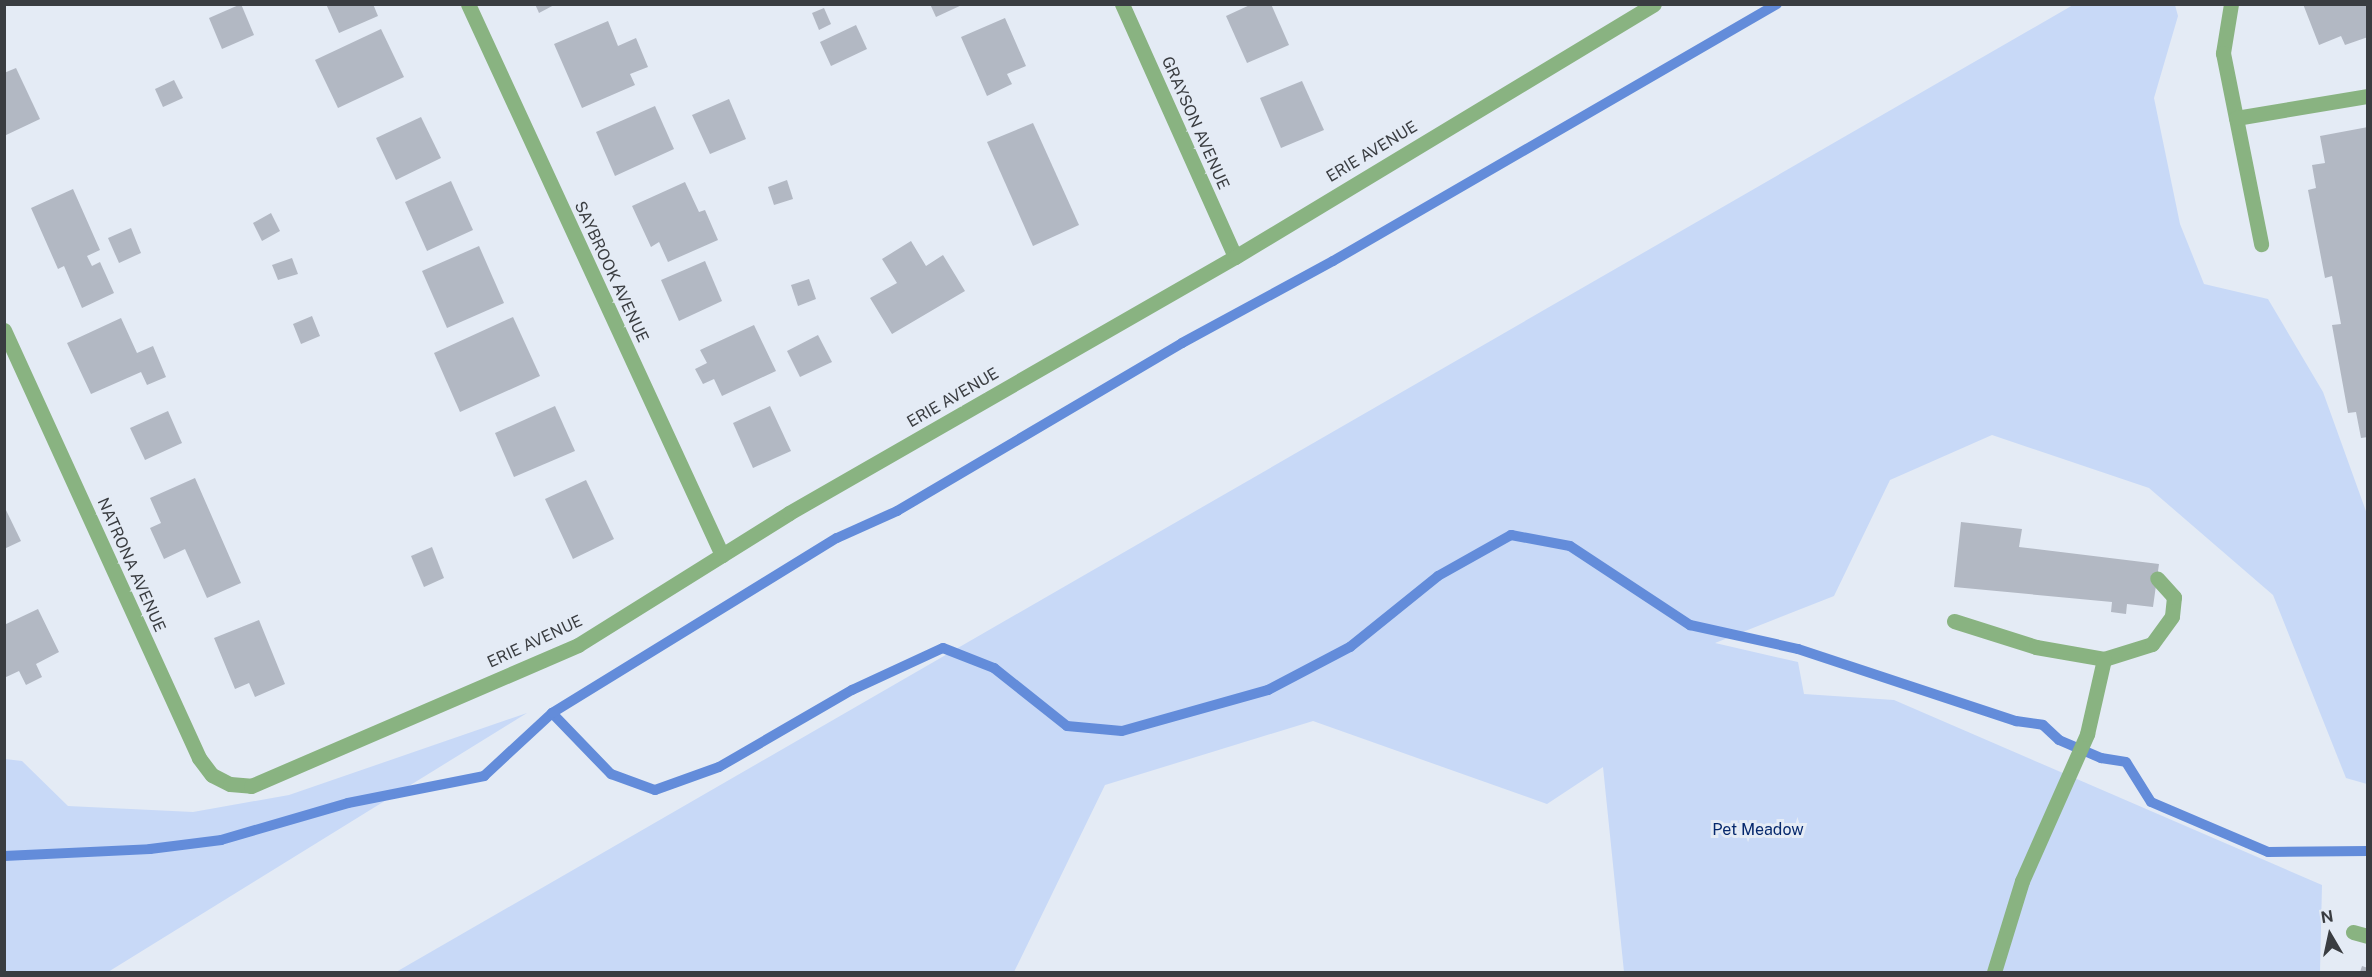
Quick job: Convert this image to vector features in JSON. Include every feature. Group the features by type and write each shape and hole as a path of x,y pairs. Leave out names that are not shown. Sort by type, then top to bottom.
{"street":[{"name":"SAYBROOK AVENUE","path":"468,4 722,555"},
{"name":"GRAYSON AVENUE","path":"1122,4 1235,257"},
{"name":"ERIE AVENUE","path":"251,786 578,645 789,513 1235,257 1654,4"},
{"path":"2231,4 2223,53 2261,244"},
{"path":"2236,118 2367,96"},
{"name":"NATRONA AVENUE","path":"4,330 199,758 221,780 251,786"},
{"path":"1954,621 2036,646 2104,659 2152,644 2172,616 2174,597 2157,578"},
{"path":"1994,972 2022,881 2073,759 2087,734 2104,659"}],"green space":[{"name":"Pet Meadow","path":"2073,5 2175,5 2178,16 2154,98 2180,224 2204,284 2268,299 2323,392 2367,514 2367,784 2346,778 2273,595 2149,488 1992,435 1890,480 1834,596 1715,643 1798,662 1804,694 1894,700 2322,885 2320,972 1624,972 1603,767 1547,804 1313,721 1105,785 1014,972 396,972"},
{"path":"527,713 108,972 5,972 5,759 22,761 68,806 193,812 289,795"}],"building":[{"path":"241,4 254,35 222,49 209,18"},
{"path":"326,4 373,4 378,16 339,33"},
{"path":"535,4 556,4 539,13"},
{"path":"930,4 964,4 936,17"},
{"path":"1252,4 1271,4 1289,45 1247,63 1226,16"},
{"path":"2303,4 2368,4 2368,37 2345,45 2341,36 2319,45"},
{"path":"824,8 831,24 819,30 812,13"},
{"path":"1005,18 1026,66 1007,74 1012,84 987,96 961,37"},
{"path":"608,21 618,46 636,38 648,67 630,74 635,85 582,108 554,44"},
{"path":"856,25 867,49 831,66 820,42"},
{"path":"381,29 404,77 338,108 315,60"},
{"path":"16,68 40,119 4,136 4,73"},
{"path":"174,80 183,98 163,107 155,89"},
{"path":"1302,81 1324,130 1281,148 1260,98"},
{"path":"729,99 746,139 710,154 692,115"},
{"path":"655,106 674,149 615,176 596,132"},
{"path":"421,117 441,158 396,180 376,138"},
{"path":"1033,123 1079,225 1033,246 987,142"},
{"path":"2368,127 2368,437 2361,438 2356,412 2348,413 2332,325 2341,324 2332,276 2325,278 2308,190 2316,188 2312,165 2325,163 2320,136"},
{"path":"787,180 793,199 774,205 768,187"},
{"path":"451,181 473,230 427,251 405,202"},
{"path":"685,182 699,212 705,210 718,240 668,262 659,242 651,247 632,206"},
{"path":"73,189 100,250 87,256 92,266 100,262 114,293 82,308 64,266 58,269 31,208"},
{"path":"271,213 280,231 262,241 253,223"},
{"path":"131,228 141,253 119,263 108,238"},
{"path":"911,241 926,266 943,255 965,291 892,334 870,298 897,283 882,259"},
{"path":"479,246 504,303 447,328 422,271"},
{"path":"292,258 298,274 278,280 272,265"},
{"path":"705,261 722,301 679,321 661,280"},
{"path":"809,279 816,299 798,306 791,285"},
{"path":"312,316 320,336 301,344 293,324"},
{"path":"513,317 540,376 460,412 434,353"},
{"path":"121,318 137,353 153,346 166,377 147,385 141,372 91,394 67,343"},
{"path":"754,325 776,371 722,396 714,379 703,384 695,369 707,363 700,350"},
{"path":"818,335 832,362 800,377 787,351"},
{"path":"555,406 575,451 514,477 495,433"},
{"path":"770,406 791,451 753,468 733,423"},
{"path":"168,411 182,443 145,460 130,428"},
{"path":"195,478 241,583 207,598 185,549 164,559 150,528 161,523 150,498"},
{"path":"586,480 614,539 573,559 545,499"},
{"path":"4,506 21,541 4,549"},
{"path":"1961,522 2022,529 2019,547 2159,564 2153,607 2127,604 2126,614 2111,612 2112,602 1954,587"},
{"path":"432,547 444,578 424,587 411,556"},
{"path":"38,609 59,652 36,664 42,677 26,685 19,671 4,678 4,625"},
{"path":"259,620 285,684 255,697 249,683 235,689 214,638"},
{"path":"2362,966 2368,968 2368,972 2360,972"}],"waterway":[{"path":"4,856 150,849 221,840 348,803 484,776 552,713 837,538 897,511 1182,343 1333,261 1777,4"},
{"path":"552,713 611,774 655,790 719,767 852,690 943,648 994,668 1067,726 1122,731 1268,690 1350,647 1438,576 1511,535 1570,546 1690,625 1798,649 2016,721 2043,725 2059,740 2101,758 2126,762 2151,802 2268,852 2368,851"}]}
